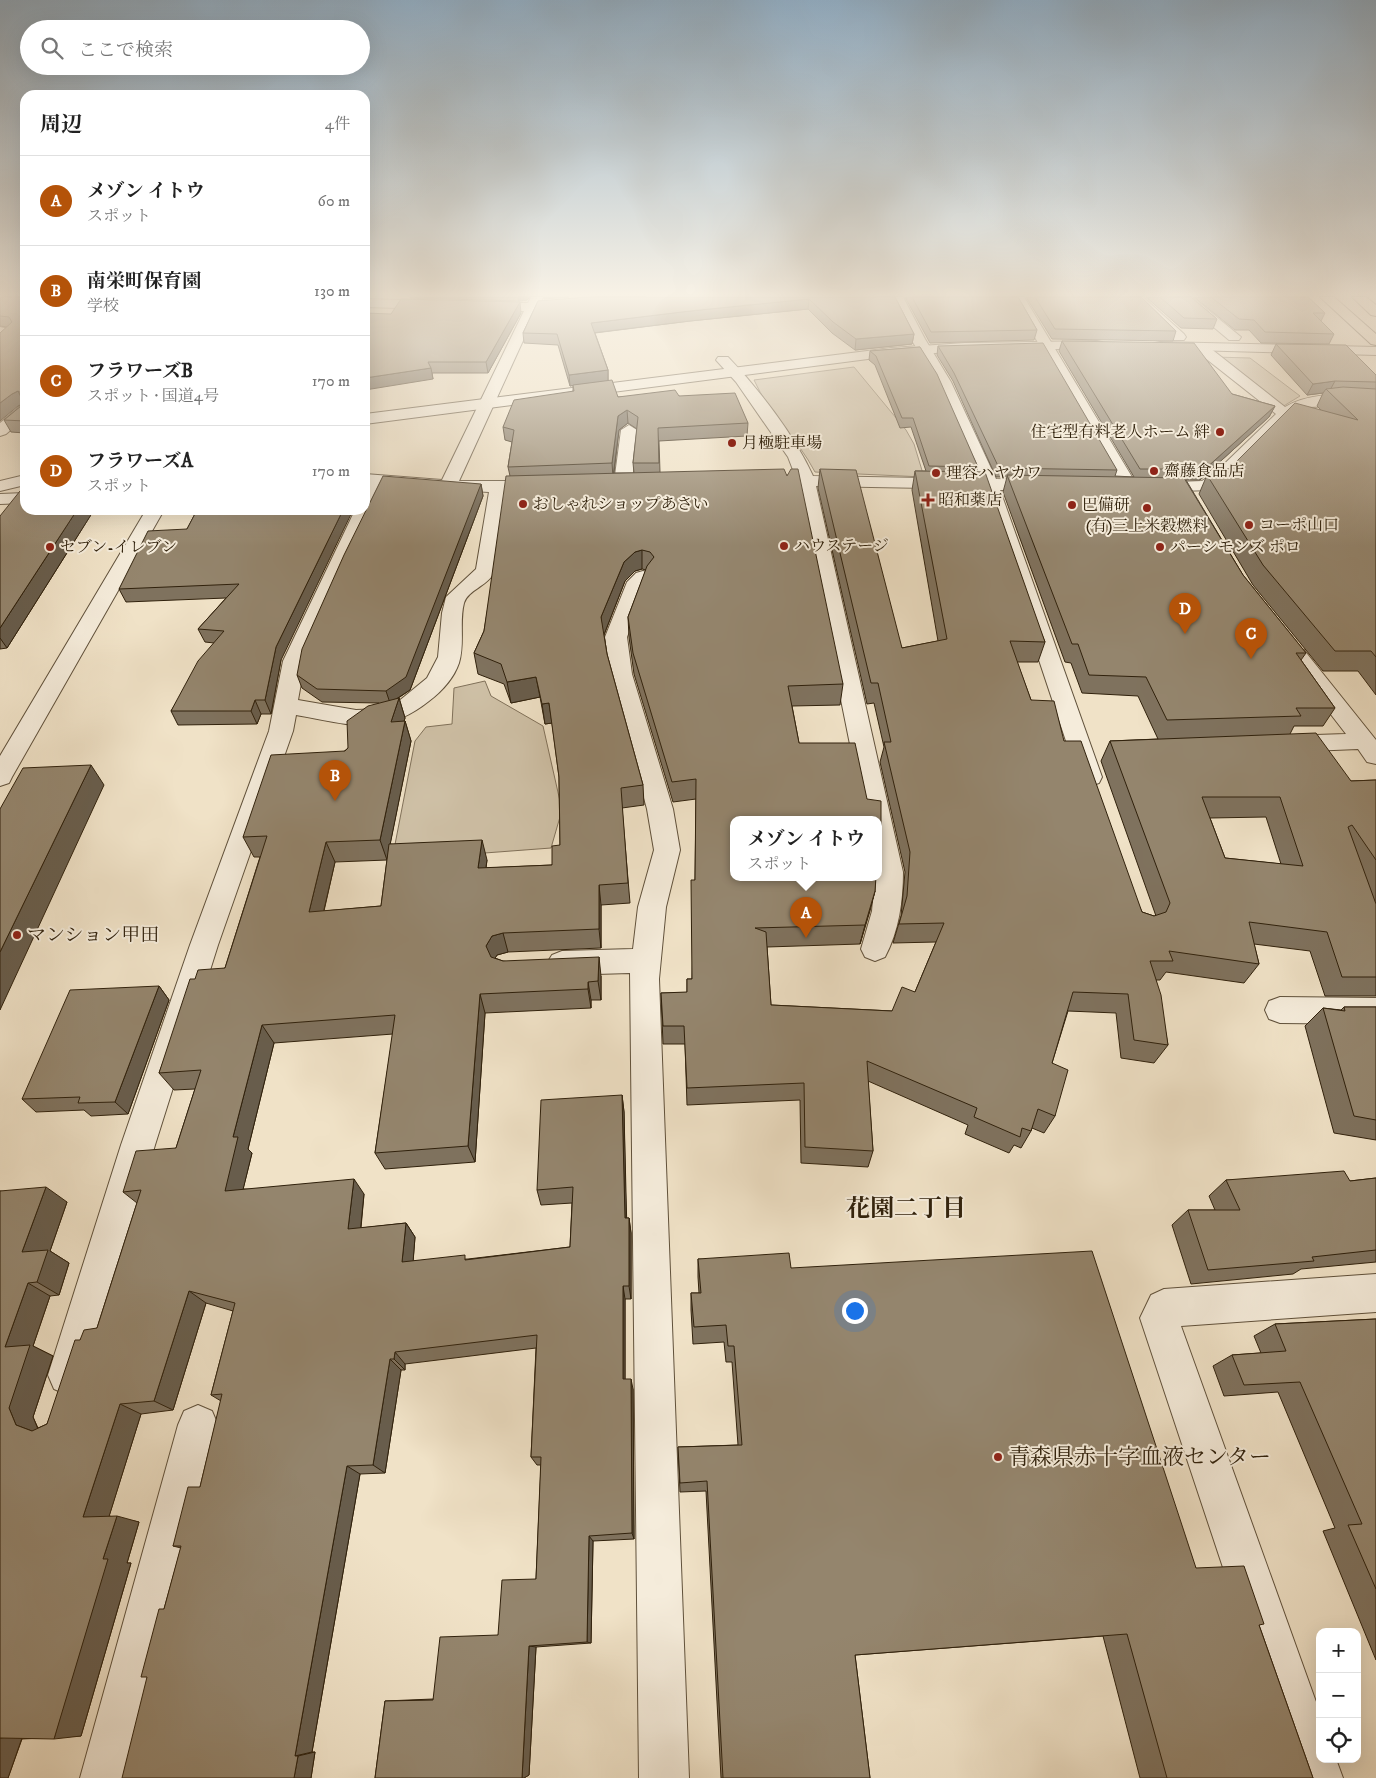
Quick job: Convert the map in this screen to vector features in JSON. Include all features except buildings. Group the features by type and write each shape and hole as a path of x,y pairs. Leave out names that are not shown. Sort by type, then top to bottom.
{"street":[{"path":"448,485 497,380"},
{"path":"370,418 489,397 620,380"},
{"path":"741,380 796,457 806,480 877,816"},
{"path":"943,380 989,483 1091,752 1097,797"},
{"path":"1066,380 1129,487"},
{"path":"1241,380 1277,409 1286,413"},
{"path":"370,406 489,397"},
{"path":"1111,487 1129,487 1189,496 1214,481 1286,413 1309,401 1376,400"},
{"path":"0,412 20,411"},
{"path":"0,430 20,413"},
{"path":"623,483 629,430"},
{"path":"0,472 20,468"},
{"path":"372,479 499,488 557,486"},
{"path":"749,480 1055,485"},
{"path":"0,486 20,481"},
{"path":"605,484 641,482"},
{"path":"287,706 356,716 382,717 395,714 406,708 432,687 447,665 451,650 452,621 456,597 482,576 488,564 499,488"},
{"path":"0,777 7,752 152,515"},
{"path":"60,1400 138,1145 204,945 242,845 287,706 298,653 357,515"},
{"path":"643,577 637,582 621,619 616,637 621,674 660,809 667,850 652,907 646,960 644,1051 664,1778"},
{"path":"1284,641 1370,748"},
{"path":"1266,745 1370,748"},
{"path":"875,949 886,920 890,895 889,872 882,839"},
{"path":"538,964 646,960"},
{"path":"1280,1010 1376,1011"},
{"path":"1318,1778 1228,1513 1159,1318 1164,1308 1376,1293"},
{"path":"105,1778 198,1425"}],"shaded area":[{"path":"754,380 865,380 906,430 914,444 924,477 815,472 800,448 767,404"},
{"path":"1245,380 1279,380 1300,396 1282,407"},
{"path":"485,681 491,696 543,726 562,810 551,848 392,860 415,741 426,727 452,724 454,688"}],"place":[{"name":"住宅型有料老人ホーム 絆","path":"1220,432"},
{"name":"月極駐車場","path":"732,443"},
{"name":"齋藤食品店","path":"1154,471"},
{"name":"理容ハヤカワ","path":"936,473"},
{"name":"昭和薬店","path":"928,500"},
{"name":"おしゃれショップあさい","path":"523,504"},
{"name":"巴備研","path":"1072,505"},
{"name":"(有)三上米穀燃料","path":"1147,508"},
{"name":"コーポ山口","path":"1249,525"},
{"name":"ハウステージ","path":"784,546"},
{"name":"セブン-イレブン","path":"50,547"},
{"name":"パーシモンズ ポロ","path":"1160,547"},
{"name":"フラワーズA","path":"1185,634"},
{"name":"フラワーズB","path":"1251,659"},
{"name":"南栄町保育園","path":"335,801"},
{"name":"マンション甲田","path":"17,935"},
{"name":"メゾン イトウ","path":"806,938"},
{"name":"青森県赤十字血液センター","path":"998,1457"}],"district":[{"name":"花園二丁目","path":"906,1209"}]}
